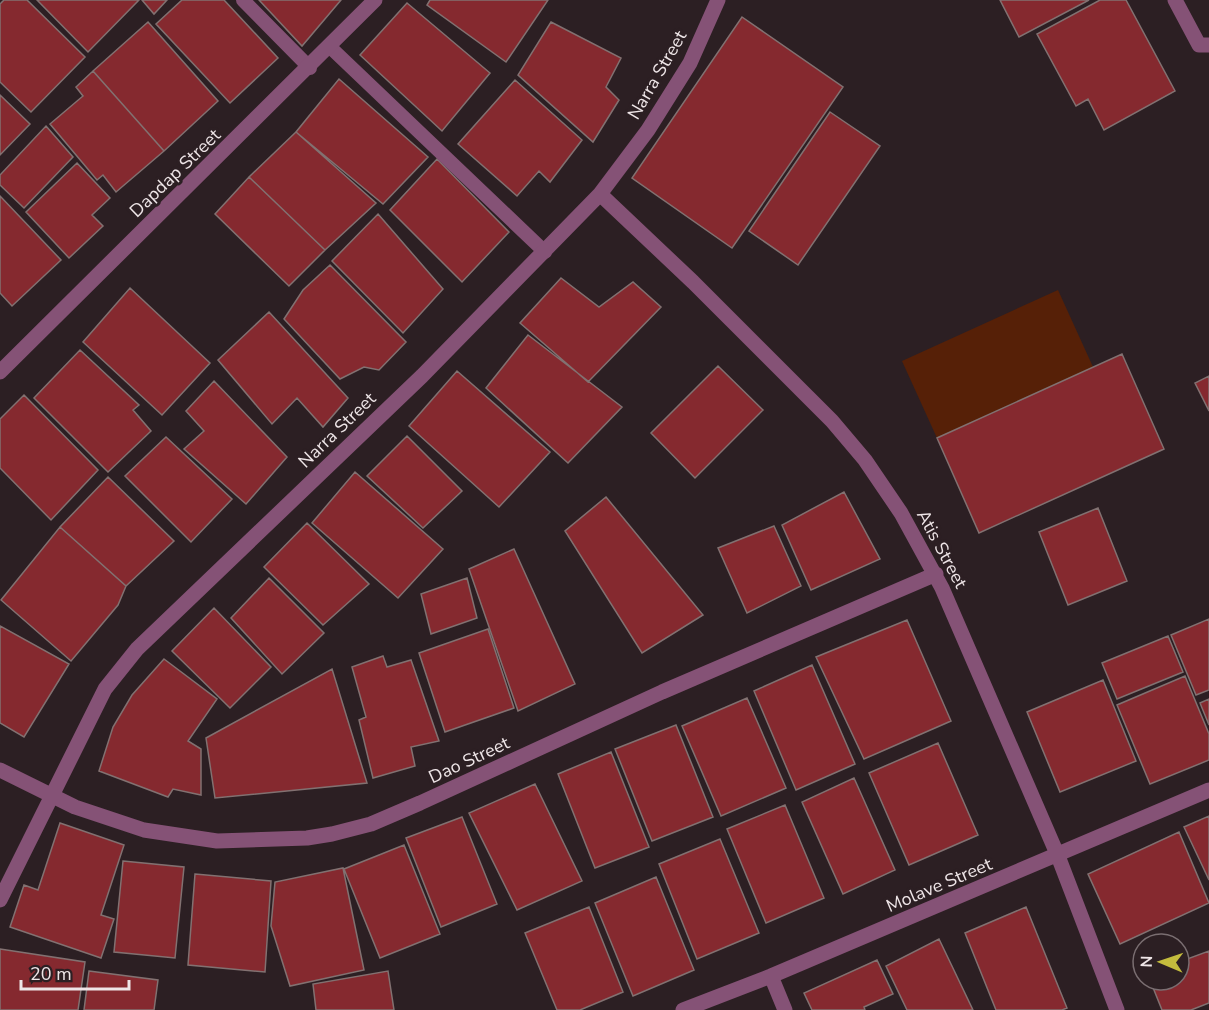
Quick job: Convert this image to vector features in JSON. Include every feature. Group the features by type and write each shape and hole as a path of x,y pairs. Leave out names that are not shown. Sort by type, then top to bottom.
{"street":[{"name":"Dapdap Street","path":"0,372 310,68 375,0"},
{"name":"Narra Street","path":"0,900 105,689 137,649 422,376 600,194 648,130 690,63 718,0"},
{"path":"1175,0 1198,45 1209,45"},
{"name":"Atis Street","path":"600,194 693,282 832,420 865,460 901,513 936,574 1058,856 1117,1010"},
{"name":"Dao Street","path":"0,770 52,796 144,830 217,841 286,840 332,834 371,824 420,804 662,692 936,574"},
{"name":"Molave Street","path":"683,1010 771,976 1058,856 1209,790"},
{"path":"771,976 785,1010"}],"lane":[{"path":"243,0 310,68"},
{"path":"330,47 545,252"}],"shaded area":[{"path":"1058,290 1093,367 937,438 902,361"}],"building":[{"path":"4,0 27,0 85,57 31,112 0,82 0,4"},
{"path":"37,0 139,0 88,52"},
{"path":"142,0 167,0 154,14"},
{"path":"182,0 224,0 278,58 230,103 156,24"},
{"path":"259,0 341,0 302,46"},
{"path":"430,0 548,0 506,62 427,5"},
{"path":"1000,0 1089,0 1019,37"},
{"path":"1100,0 1126,0 1175,91 1104,130 1088,99 1076,106 1037,34"},
{"path":"407,3 490,73 442,131 360,55"},
{"path":"742,17 843,87 732,248 632,178"},
{"path":"148,22 218,101 164,151 93,71"},
{"path":"551,22 621,58 606,87 619,100 593,142 518,75"},
{"path":"93,71 164,151 116,192 103,175 97,180 50,124 83,96 76,87"},
{"path":"339,79 428,157 383,204 296,132"},
{"path":"515,80 582,140 550,182 539,171 517,196 458,144"},
{"path":"0,95 30,124 0,155"},
{"path":"830,112 880,146 798,265 749,231"},
{"path":"46,126 73,157 24,208 0,185 0,175"},
{"path":"296,132 376,203 325,250 249,177"},
{"path":"437,159 509,232 462,282 390,210"},
{"path":"77,163 110,198 92,215 103,226 69,258 26,212"},
{"path":"249,177 325,250 289,286 215,214"},
{"path":"0,196 61,260 12,306 0,293"},
{"path":"378,214 443,289 403,333 332,261"},
{"path":"330,265 406,342 379,370 364,367 340,379 284,319 303,290"},
{"path":"561,278 599,307 633,282 661,307 588,382 520,323"},
{"path":"130,288 210,363 162,415 83,342"},
{"path":"269,312 348,398 323,427 297,398 272,424 218,360"},
{"path":"528,335 622,407 568,463 486,388"},
{"path":"80,350 139,405 133,410 151,431 108,472 34,398"},
{"path":"1122,354 1164,449 979,533 937,438"},
{"path":"718,366 763,410 695,478 651,433"},
{"path":"457,371 550,452 499,507 409,426"},
{"path":"1209,376 1209,411 1195,383"},
{"path":"214,381 287,457 246,504 184,449 204,431 186,411"},
{"path":"24,395 98,470 51,520 0,468 0,419"},
{"path":"407,436 462,491 423,528 367,476"},
{"path":"166,437 232,499 191,542 125,476"},
{"path":"355,472 443,549 398,598 312,523"},
{"path":"108,477 174,541 126,586 60,527"},
{"path":"844,492 880,559 811,590 782,525"},
{"path":"606,497 703,615 642,653 565,531"},
{"path":"1098,508 1127,581 1068,605 1039,532"},
{"path":"307,523 369,584 323,625 264,567"},
{"path":"774,526 801,586 747,613 718,548"},
{"path":"60,527 126,586 118,605 71,661 1,600"},
{"path":"514,549 575,684 518,711 469,569"},
{"path":"269,578 324,633 282,674 231,618"},
{"path":"467,578 477,618 431,634 421,594"},
{"path":"214,608 271,667 230,708 172,651"},
{"path":"1209,619 1209,690 1196,695 1171,635"},
{"path":"907,620 951,721 864,759 816,657"},
{"path":"0,626 69,664 24,737 0,723"},
{"path":"488,629 514,708 445,732 419,653"},
{"path":"1168,636 1183,672 1117,699 1102,663"},
{"path":"383,656 387,667 411,660 439,741 411,747 415,766 373,778 359,720 366,717 352,667"},
{"path":"164,659 217,699 188,741 201,749 201,795 173,789 168,797 99,771 113,727 132,695"},
{"path":"812,665 855,764 796,790 754,691"},
{"path":"332,669 367,783 215,798 206,738"},
{"path":"1185,676 1209,734 1209,760 1150,784 1117,705"},
{"path":"1103,680 1136,761 1060,792 1027,712"},
{"path":"747,698 786,788 721,816 682,726"},
{"path":"1209,699 1209,725 1200,703"},
{"path":"676,725 713,817 652,841 615,749"},
{"path":"938,743 978,835 909,865 869,773"},
{"path":"611,752 649,847 595,868 558,774"},
{"path":"854,778 895,870 843,894 802,802"},
{"path":"535,784 582,881 517,910 469,813"},
{"path":"785,805 824,898 766,923 727,829"},
{"path":"1209,816 1209,880 1184,827"},
{"path":"462,817 497,904 441,927 406,838"},
{"path":"60,823 124,845 101,915 114,919 101,958 10,927 24,885 38,890"},
{"path":"1179,832 1209,903 1146,932 1131,932 1131,939 1120,944 1088,874"},
{"path":"720,839 759,933 697,959 659,864"},
{"path":"404,845 440,934 380,958 344,869"},
{"path":"123,861 184,867 175,958 114,952"},
{"path":"343,868 364,970 290,986 271,926 275,882"},
{"path":"195,874 271,881 265,972 188,965"},
{"path":"656,877 694,970 633,996 595,903"},
{"path":"589,907 623,992 580,1010 557,1010 525,933"},
{"path":"1026,907 1067,1008 1062,1010 996,1010 965,933"},
{"path":"939,939 973,1010 907,1010 886,966"},
{"path":"0,949 85,962 78,1010 0,1010"},
{"path":"1209,951 1209,1003 1191,1010 1162,1010 1155,992 1191,992 1191,958"},
{"path":"877,960 893,994 864,1007 865,1010 812,1010 804,993"},
{"path":"89,971 158,980 154,1010 84,1010"},
{"path":"388,971 394,1010 316,1010 313,984"}]}
